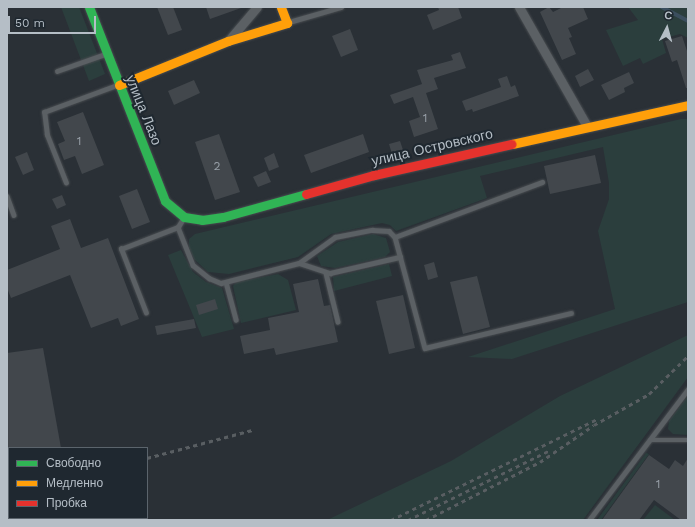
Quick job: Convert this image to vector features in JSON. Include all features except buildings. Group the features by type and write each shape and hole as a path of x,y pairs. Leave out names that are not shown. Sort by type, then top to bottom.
{"street":[{"name":"улица Лазо","path":"89,7 165,201 184,218"},
{"path":"228,41 257,7"},
{"path":"119,85 228,41 287,22 281,7"},
{"path":"519,7 587,126"},
{"name":"улица Островского","path":"184,218 202,220 223,217 374,175 587,126 688,105"}],"lane":[{"path":"287,22 340,7"},
{"path":"57,71 107,53"},
{"path":"66,183 47,135 44,112 119,85"},
{"path":"395,237 542,182"},
{"path":"7,196 14,215"},
{"path":"146,313 121,248 178,227 184,218"},
{"path":"178,227 193,265 209,278 221,283 299,263 335,238 382,229 389,231 395,237 425,348 571,313"},
{"path":"299,263 326,273 400,257"},
{"path":"326,273 338,322"},
{"path":"226,282 236,320"},
{"path":"589,520 688,389"},
{"path":"650,440 688,440"}],"green space":[{"path":"61,7 79,7 105,74 89,81"},
{"path":"628,7 688,7 688,38 680,34 662,39 666,53 643,64 640,58 623,66 606,30 638,20"},
{"path":"681,119 688,119 688,302 512,359 468,357 615,309 598,231 609,199 609,183 603,147 480,176 487,198 396,231 390,225 382,223 331,234 298,257 229,274 208,272 194,259 189,248 189,239 195,234"},
{"path":"373,234 386,238 390,252 385,257 335,268 321,266 317,256 338,242"},
{"path":"181,250 193,272 206,282 222,288 234,329 202,337 168,255"},
{"path":"389,264 392,276 334,291 333,277"},
{"path":"278,274 288,280 296,310 241,323 233,286 237,282"},
{"path":"688,335 688,377 583,520 327,520 451,461 560,396"},
{"path":"688,396 688,435 673,434 668,429 669,421"},
{"path":"646,453 649,454 601,520 597,520"},
{"path":"655,505 675,520 643,520"}],"waterway":[{"path":"662,7 688,21"}],"railway":[{"path":"426,520 540,462 594,425 649,394 688,356"},
{"path":"391,520 597,419"},
{"path":"148,458 252,430"},
{"path":"408,520 550,450"}],"traffic: fast":[{"path":"89,7 165,201 184,217 202,220 223,217 306,194"}],"traffic: slow":[{"path":"119,85 228,41 287,23 281,7"},
{"path":"512,144 688,105"}],"traffic: jam":[{"path":"306,194 374,175 512,144"}]}
